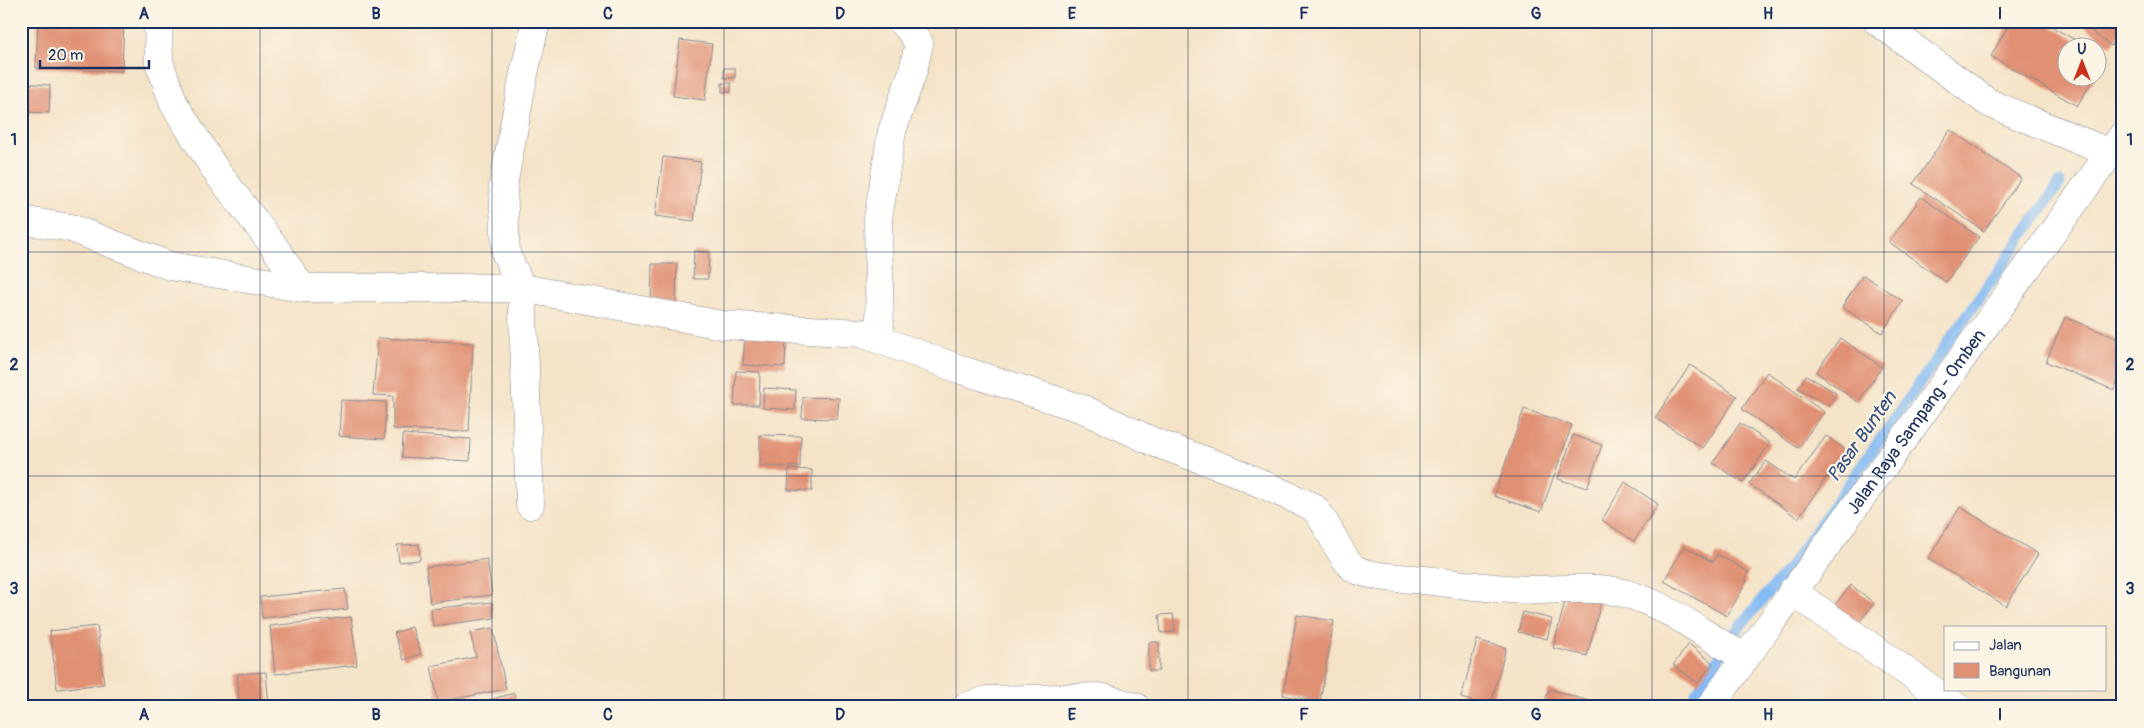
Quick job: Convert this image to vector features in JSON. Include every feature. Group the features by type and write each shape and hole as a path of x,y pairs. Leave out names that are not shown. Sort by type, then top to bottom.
{"street":[{"path":"158,21 159,62 174,104 216,171 273,245 302,288"},
{"path":"530,505 522,288 506,254 503,186 522,78 536,21"},
{"path":"880,339 878,219 892,131 913,71 919,43 906,25 900,21"},
{"path":"1877,21 1989,102 2116,144"},
{"name":"Jalan Raya Sampang - Omben","path":"1710,707 1739,654 1792,591 2116,144"},
{"path":"21,220 71,228 170,266 302,288 522,288 722,325 861,333 965,371 1083,409 1156,443 1231,470 1312,507 1322,515 1338,548 1354,569 1383,576 1480,586 1534,590 1564,588 1614,591 1652,601 1739,654"},
{"path":"1792,591 1957,707"},
{"path":"965,707 988,700 1100,697 1136,707"}],"building":[{"path":"38,21 124,21 122,71 36,68"},
{"path":"2011,21 2042,21 2072,38 2056,38 2056,88 2088,88 2077,106 1991,56"},
{"path":"2078,21 2123,21 2123,30 2111,46 2106,42 2106,38 2100,38"},
{"path":"680,40 712,44 705,100 673,96"},
{"path":"724,68 735,68 735,78 724,78"},
{"path":"21,83 50,85 49,113 21,112"},
{"path":"722,83 731,83 731,92 722,92"},
{"path":"1950,130 2021,178 1984,231 1913,184"},
{"path":"663,157 701,162 694,221 655,216"},
{"path":"1921,197 1979,237 1946,282 1889,242"},
{"path":"2123,243 2123,266 2114,262"},
{"path":"694,251 709,252 708,279 693,279"},
{"path":"652,264 677,264 676,304 651,303"},
{"path":"1863,275 1903,301 1882,333 1842,307"},
{"path":"2065,317 2123,341 2123,369 2114,390 2046,362"},
{"path":"745,334 786,337 785,367 743,365"},
{"path":"378,338 473,343 469,432 393,429 393,396 373,395"},
{"path":"1840,338 1882,367 1858,402 1816,372"},
{"path":"1690,365 1737,396 1703,448 1655,418"},
{"path":"736,371 760,372 759,405 734,405"},
{"path":"1767,372 1824,412 1798,448 1742,409"},
{"path":"1806,375 1836,393 1828,406 1798,388"},
{"path":"764,388 796,390 795,410 763,408"},
{"path":"803,397 839,398 837,419 802,418"},
{"path":"341,400 386,402 384,439 339,436"},
{"path":"1524,409 1572,425 1541,512 1494,496"},
{"path":"1740,423 1770,443 1743,483 1713,463"},
{"path":"403,434 471,439 470,461 402,457"},
{"path":"760,435 801,436 800,467 760,466"},
{"path":"1573,435 1602,445 1587,488 1558,479"},
{"path":"1826,436 1846,450 1798,518 1749,484 1766,461 1794,480"},
{"path":"789,469 812,470 812,491 788,490"},
{"path":"1625,482 1658,504 1634,541 1602,520"},
{"path":"1960,507 2038,554 2006,606 1928,559"},
{"path":"419,544 420,560 399,562 397,545"},
{"path":"1684,546 1713,562 1717,554 1749,572 1745,579 1747,581 1727,616 1664,581"},
{"path":"487,559 492,595 430,603 426,567"},
{"path":"1851,585 1874,603 1858,624 1834,606"},
{"path":"345,589 348,609 262,618 260,597"},
{"path":"1568,590 1602,598 1587,656 1553,648"},
{"path":"492,602 494,618 433,626 431,609"},
{"path":"1523,612 1552,619 1547,639 1518,632"},
{"path":"1173,614 1175,632 1161,633 1159,615"},
{"path":"1297,615 1334,621 1320,702 1283,695"},
{"path":"351,617 357,665 275,674 270,626"},
{"path":"97,626 104,684 57,689 50,631"},
{"path":"412,627 421,654 404,660 394,633"},
{"path":"493,628 506,689 438,702 431,666 476,657 470,632"},
{"path":"1477,640 1506,648 1490,707 1461,698"},
{"path":"1149,642 1159,642 1159,671 1149,671"},
{"path":"1689,644 1713,663 1698,683 1673,665"},
{"path":"266,672 269,707 240,707 237,674"},
{"path":"1549,689 1605,706 1605,707 1543,707"},
{"path":"514,693 518,707 468,707 468,706"}],"waterway":[{"name":"Pasar Bunten","path":"1687,707 1737,630 1788,569 2060,183"}]}
